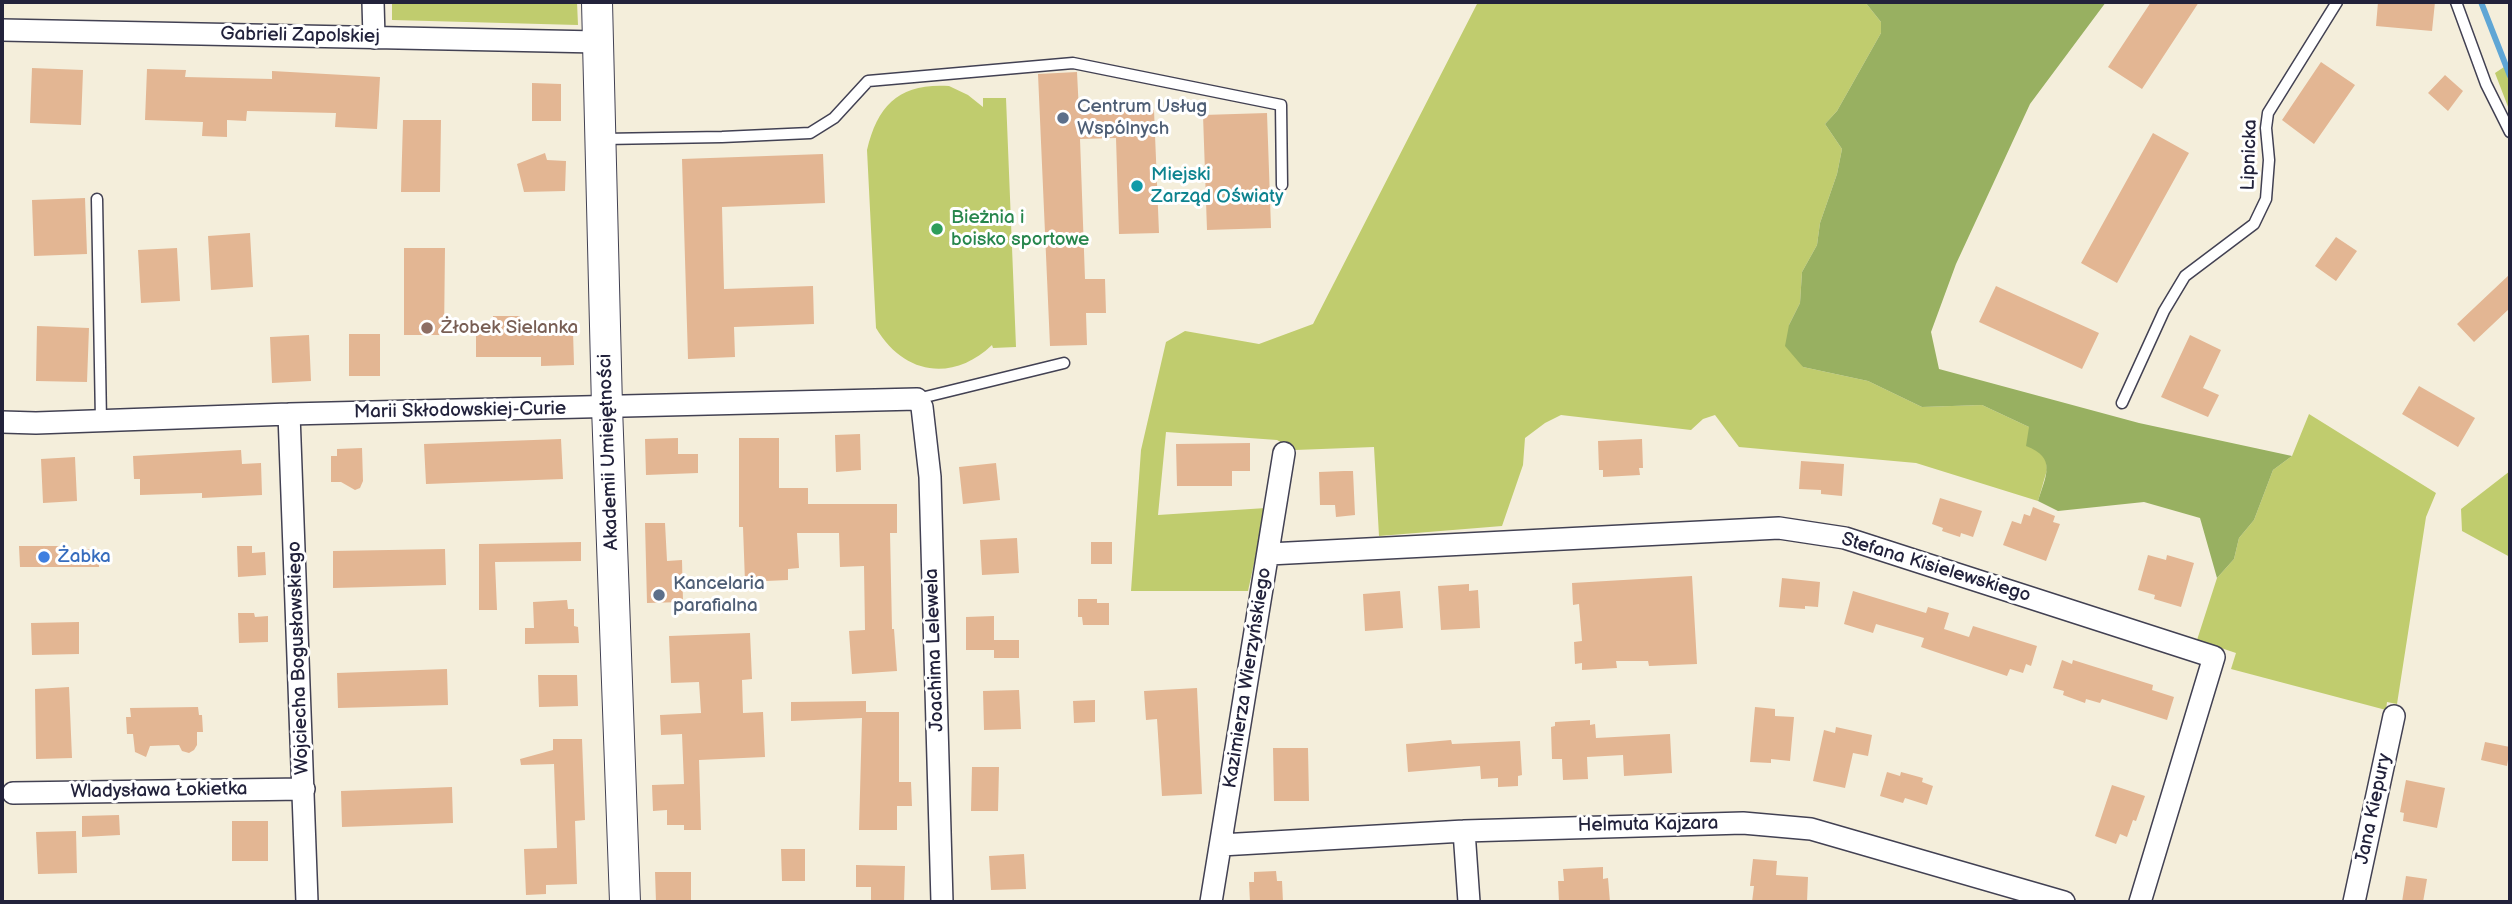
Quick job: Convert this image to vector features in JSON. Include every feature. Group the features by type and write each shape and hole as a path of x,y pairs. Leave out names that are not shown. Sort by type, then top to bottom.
{"street":[{"path":"373,2 374,37"},
{"name":"Akademii Umiejętności","path":"597,2 607,407 625,902"},
{"name":"Gabrieli Zapolskiej","path":"2,30 598,42"},
{"name":"Marii Skłodowskiej-Curie","path":"2,422 917,399"},
{"name":"Joachima Lelewela","path":"917,399 922,407 930,477 942,902"},
{"name":"Wojciecha Bogusławskiego","path":"289,414 307,902"},
{"name":"Kazimierza Wierzyńskiego","path":"1211,902 1284,453"},
{"name":"Stefana Kisielewskiego","path":"1269,554 1779,528 1845,538 2214,657 2140,902"},
{"name":"Jana Kiepury","path":"2354,902 2394,716"},
{"name":"Wladysława Łokietka","path":"13,793 304,789"},
{"name":"Helmuta Kajzara","path":"1221,845 1464,831 1744,823 1811,829 2064,902"},
{"path":"1464,831 1469,902"}],"lane":[{"name":"Lipnicka","path":"2122,403 2164,311 2185,276 2254,225 2266,200 2268,113 2337,2"},
{"path":"2456,2 2486,84 2510,132"},
{"path":"600,139 810,133 834,118 869,81 1073,63 1281,105 1282,185"},
{"path":"97,200 101,421"},
{"path":"917,399 1064,363"}],"green space":[{"path":"392,2 577,2 578,25 392,20"},
{"path":"1478,2 1865,2 1881,22 1881,33 1837,111 1825,124 1842,149 1837,174 1820,223 1817,245 1802,272 1800,303 1789,325 1803,367 1868,381 1922,407 1982,405 2029,427 2039,451 2046,459 2047,470 2038,501 1916,463 1739,447 1715,415 1703,419 1691,430 1561,415 1525,438 1523,465 1502,526 1379,536 1374,447 1295,450 1277,440 1166,432 1158,515 1266,508 1248,591 1131,591 1141,450 1166,342 1185,331 1259,344 1313,324"},
{"path":"1865,2 2106,2 2030,104 1956,264 1931,332 1939,369 2139,423 2292,456 2273,470 2254,520 2239,538 2234,559 2217,578 2200,518 2144,502 2058,511 2038,501 2047,468 2042,456 2026,446 2029,427 1982,405 1922,407 1868,381 1803,367 1785,346 1789,325 1800,303 1802,272 1817,245 1820,223 1837,174 1842,149 1825,124 1837,111 1881,33 1881,22"},
{"path":"2510,63 2510,112 2495,73"},
{"name":"Bieżnia i boisko sportowe","path":"949,86 968,95 983,107 983,98 1006,98 1016,347 993,348 992,345 961,365 929,368 914,364 900,355 876,328 867,150 878,120 894,100 917,88"},
{"path":"2309,414 2436,493 2426,517 2397,704 2387,702 2386,710 2231,669 2236,653 2197,640 2217,578 2234,559 2239,538 2254,520 2273,470 2292,456"},
{"path":"2510,471 2510,557 2462,531 2461,509"}],"building":[{"path":"2151,2 2199,2 2142,89 2108,67"},
{"path":"2378,2 2435,2 2432,31 2376,26"},
{"path":"2321,62 2355,85 2314,144 2282,120"},
{"path":"32,68 83,70 81,125 30,123"},
{"path":"147,69 186,70 185,77 272,79 272,71 380,77 377,129 335,127 336,113 247,111 246,121 227,120 227,137 202,136 203,122 145,120"},
{"name":"Miejski Zarząd Oświaty","path":"1077,72 1079,112 1154,110 1159,233 1119,234 1116,138 1080,139 1085,279 1105,279 1106,313 1086,313 1087,345 1050,346 1038,74"},
{"path":"2445,75 2463,91 2448,111 2428,93"},
{"path":"532,83 561,84 561,121 532,121"},
{"path":"1267,113 1271,228 1207,230 1203,115"},
{"path":"403,120 441,120 440,192 401,192"},
{"path":"2153,133 2189,153 2117,283 2081,263"},
{"path":"545,153 547,160 566,161 565,191 524,192 517,164"},
{"path":"823,154 825,203 722,207 724,289 813,286 814,324 734,327 735,357 688,359 682,159"},
{"path":"85,198 87,254 34,256 32,200"},
{"path":"250,233 253,287 211,290 208,236"},
{"path":"2336,237 2357,251 2336,281 2315,266"},
{"path":"177,248 180,301 141,303 138,250"},
{"path":"404,248 445,248 444,335 404,335"},
{"path":"2510,274 2510,308 2474,342 2457,324"},
{"path":"1996,286 2099,333 2082,369 1979,322"},
{"path":"493,316 520,316 520,331 573,331 574,365 541,366 541,357 476,357 476,332 486,332 486,327 493,327"},
{"path":"37,326 89,328 87,382 36,381"},
{"path":"349,334 380,334 380,376 349,376"},
{"path":"309,335 311,381 272,383 270,337"},
{"path":"2190,335 2221,350 2203,388 2219,395 2208,417 2161,397"},
{"path":"2419,386 2475,418 2458,447 2402,414"},
{"path":"860,434 861,470 836,472 835,435"},
{"path":"678,438 678,454 698,454 698,473 646,475 645,439"},
{"path":"739,438 779,438 779,488 808,488 808,504 897,504 897,533 890,533 892,629 897,671 852,674 849,631 865,630 864,566 840,567 839,533 797,533 799,568 788,569 788,580 745,582 743,527 739,527"},
{"path":"561,439 563,479 426,484 424,444"},
{"path":"1642,439 1643,468 1639,468 1640,475 1603,477 1603,470 1599,470 1598,441"},
{"path":"1250,443 1250,471 1232,471 1232,486 1177,486 1176,444"},
{"path":"362,448 363,481 360,488 355,490 341,482 331,482 331,456 337,456 337,449"},
{"path":"241,450 242,464 261,463 262,495 202,498 202,493 140,495 140,479 134,479 133,456"},
{"path":"75,457 77,501 43,503 41,459"},
{"path":"1801,461 1844,464 1842,496 1821,494 1821,490 1799,489"},
{"path":"996,463 1000,500 963,504 959,467"},
{"path":"1353,471 1355,515 1336,517 1335,505 1320,505 1319,472"},
{"path":"1940,498 1982,511 1973,537 1961,533 1960,537 1942,531 1943,528 1932,524"},
{"path":"2033,507 2055,516 2053,522 2060,524 2046,561 2003,545 2012,521 2021,524 2024,514 2030,516"},
{"path":"645,523 665,523 667,561 682,560 683,602 647,603"},
{"path":"1017,538 1019,573 982,575 980,540"},
{"path":"581,542 581,561 495,562 497,610 479,610 479,544"},
{"path":"1091,542 1112,542 1112,564 1091,564"},
{"path":"19,546 63,546 63,550 99,549 99,567 20,567"},
{"path":"237,546 252,546 252,553 265,552 266,575 238,577"},
{"path":"445,549 446,585 333,588 333,551"},
{"path":"2148,555 2166,560 2167,555 2194,563 2181,607 2154,599 2155,595 2138,590"},
{"path":"1692,576 1697,664 1649,666 1648,661 1616,661 1617,668 1582,670 1582,663 1575,664 1574,642 1582,641 1579,604 1573,605 1572,583"},
{"path":"1782,578 1820,582 1818,607 1779,607"},
{"path":"1469,584 1469,591 1478,590 1480,628 1441,630 1438,586"},
{"path":"1400,591 1403,628 1365,631 1363,594"},
{"path":"1853,591 1926,613 1928,607 1949,613 1944,629 1969,637 1973,626 2037,646 2031,666 2026,664 2023,673 2010,669 2007,676 1921,647 1924,638 1876,624 1873,633 1844,624"},
{"path":"1078,599 1097,599 1097,603 1109,603 1109,625 1083,625 1082,617 1078,617"},
{"path":"567,600 568,609 574,609 574,626 578,627 579,643 525,644 525,628 534,628 533,602"},
{"path":"238,613 254,613 255,617 268,616 268,642 239,643"},
{"path":"994,616 994,640 1019,640 1019,658 994,658 994,650 966,650 966,617"},
{"path":"79,622 79,654 32,655 31,623"},
{"path":"750,633 752,679 742,680 743,713 763,712 765,757 699,760 701,830 684,830 684,825 667,825 667,810 653,811 652,785 684,784 682,734 661,735 660,715 701,713 699,682 671,683 669,636"},
{"path":"2062,660 2072,664 2073,660 2153,685 2152,690 2174,697 2167,720 2102,699 2100,703 2086,699 2085,703 2063,695 2064,691 2053,688"},
{"path":"447,669 448,705 338,708 337,673"},
{"path":"538,675 577,675 578,706 539,707"},
{"path":"69,687 72,758 36,759 35,689"},
{"path":"1197,688 1202,794 1162,796 1157,719 1146,720 1144,691"},
{"path":"1019,690 1021,729 984,730 983,691"},
{"path":"1095,700 1095,722 1074,723 1073,701"},
{"path":"866,701 866,712 899,712 899,782 911,782 912,806 897,806 897,830 859,830 862,718 791,721 791,702"},
{"path":"198,707 199,715 202,715 203,732 197,732 197,745 194,750 189,753 182,751 179,745 150,746 146,757 135,752 133,734 127,734 126,717 131,717 130,708"},
{"path":"1755,707 1775,709 1775,716 1794,717 1790,761 1771,759 1771,763 1750,762"},
{"path":"1590,720 1590,725 1595,724 1596,738 1670,734 1672,773 1624,776 1623,755 1587,757 1588,779 1563,780 1562,759 1552,759 1551,727 1555,726 1555,722"},
{"path":"1836,727 1872,735 1868,756 1853,753 1845,788 1813,781 1824,730 1835,733"},
{"path":"553,739 582,739 585,820 575,821 577,884 546,885 546,894 526,895 524,849 557,848 554,764 521,765 520,759 553,750"},
{"path":"1451,740 1452,744 1520,741 1522,775 1518,776 1518,786 1498,787 1498,778 1481,779 1480,766 1408,772 1406,744"},
{"path":"2485,742 2510,747 2507,766 2481,760"},
{"path":"1273,748 1308,748 1309,801 1274,801"},
{"path":"972,767 999,767 998,811 971,811"},
{"path":"1887,772 1900,776 1901,772 1923,778 1922,782 1933,786 1927,805 1905,798 1903,803 1880,796"},
{"path":"2406,780 2445,788 2437,828 2403,821 2404,813 2400,812"},
{"path":"2112,785 2145,796 2127,837 2120,834 2116,844 2095,836"},
{"path":"452,787 453,823 342,827 341,791"},
{"path":"119,815 120,835 82,837 82,816"},
{"path":"232,821 268,821 268,861 232,861"},
{"path":"76,831 77,873 38,874 36,832"},
{"path":"781,849 805,849 805,881 782,881"},
{"path":"1024,854 1026,889 991,890 989,856"},
{"path":"1753,859 1777,861 1776,875 1808,877 1807,902 1752,902 1754,886 1750,886"},
{"path":"856,865 905,866 904,902 871,902 871,887 856,887"},
{"path":"1603,867 1603,879 1608,878 1610,902 1559,902 1558,881 1564,881 1563,869"},
{"path":"1276,871 1277,881 1282,881 1283,902 1250,902 1249,882 1254,882 1254,872"},
{"path":"655,872 691,872 691,902 656,902"},
{"path":"2406,876 2427,879 2423,902 2402,902"}],"waterway":[{"path":"2481,2 2510,76"}],"place":[{"name":"Centrum Usług Wspólnych","path":"1063,118"},
{"name":"Miejski Zarząd Oświaty","path":"1137,186"},
{"name":"Bieżnia i boisko sportowe","path":"937,229"},
{"name":"Żłobek Sielanka","path":"427,328"},
{"name":"Żabka","path":"44,557"},
{"name":"Kancelaria parafialna","path":"659,595"}]}
